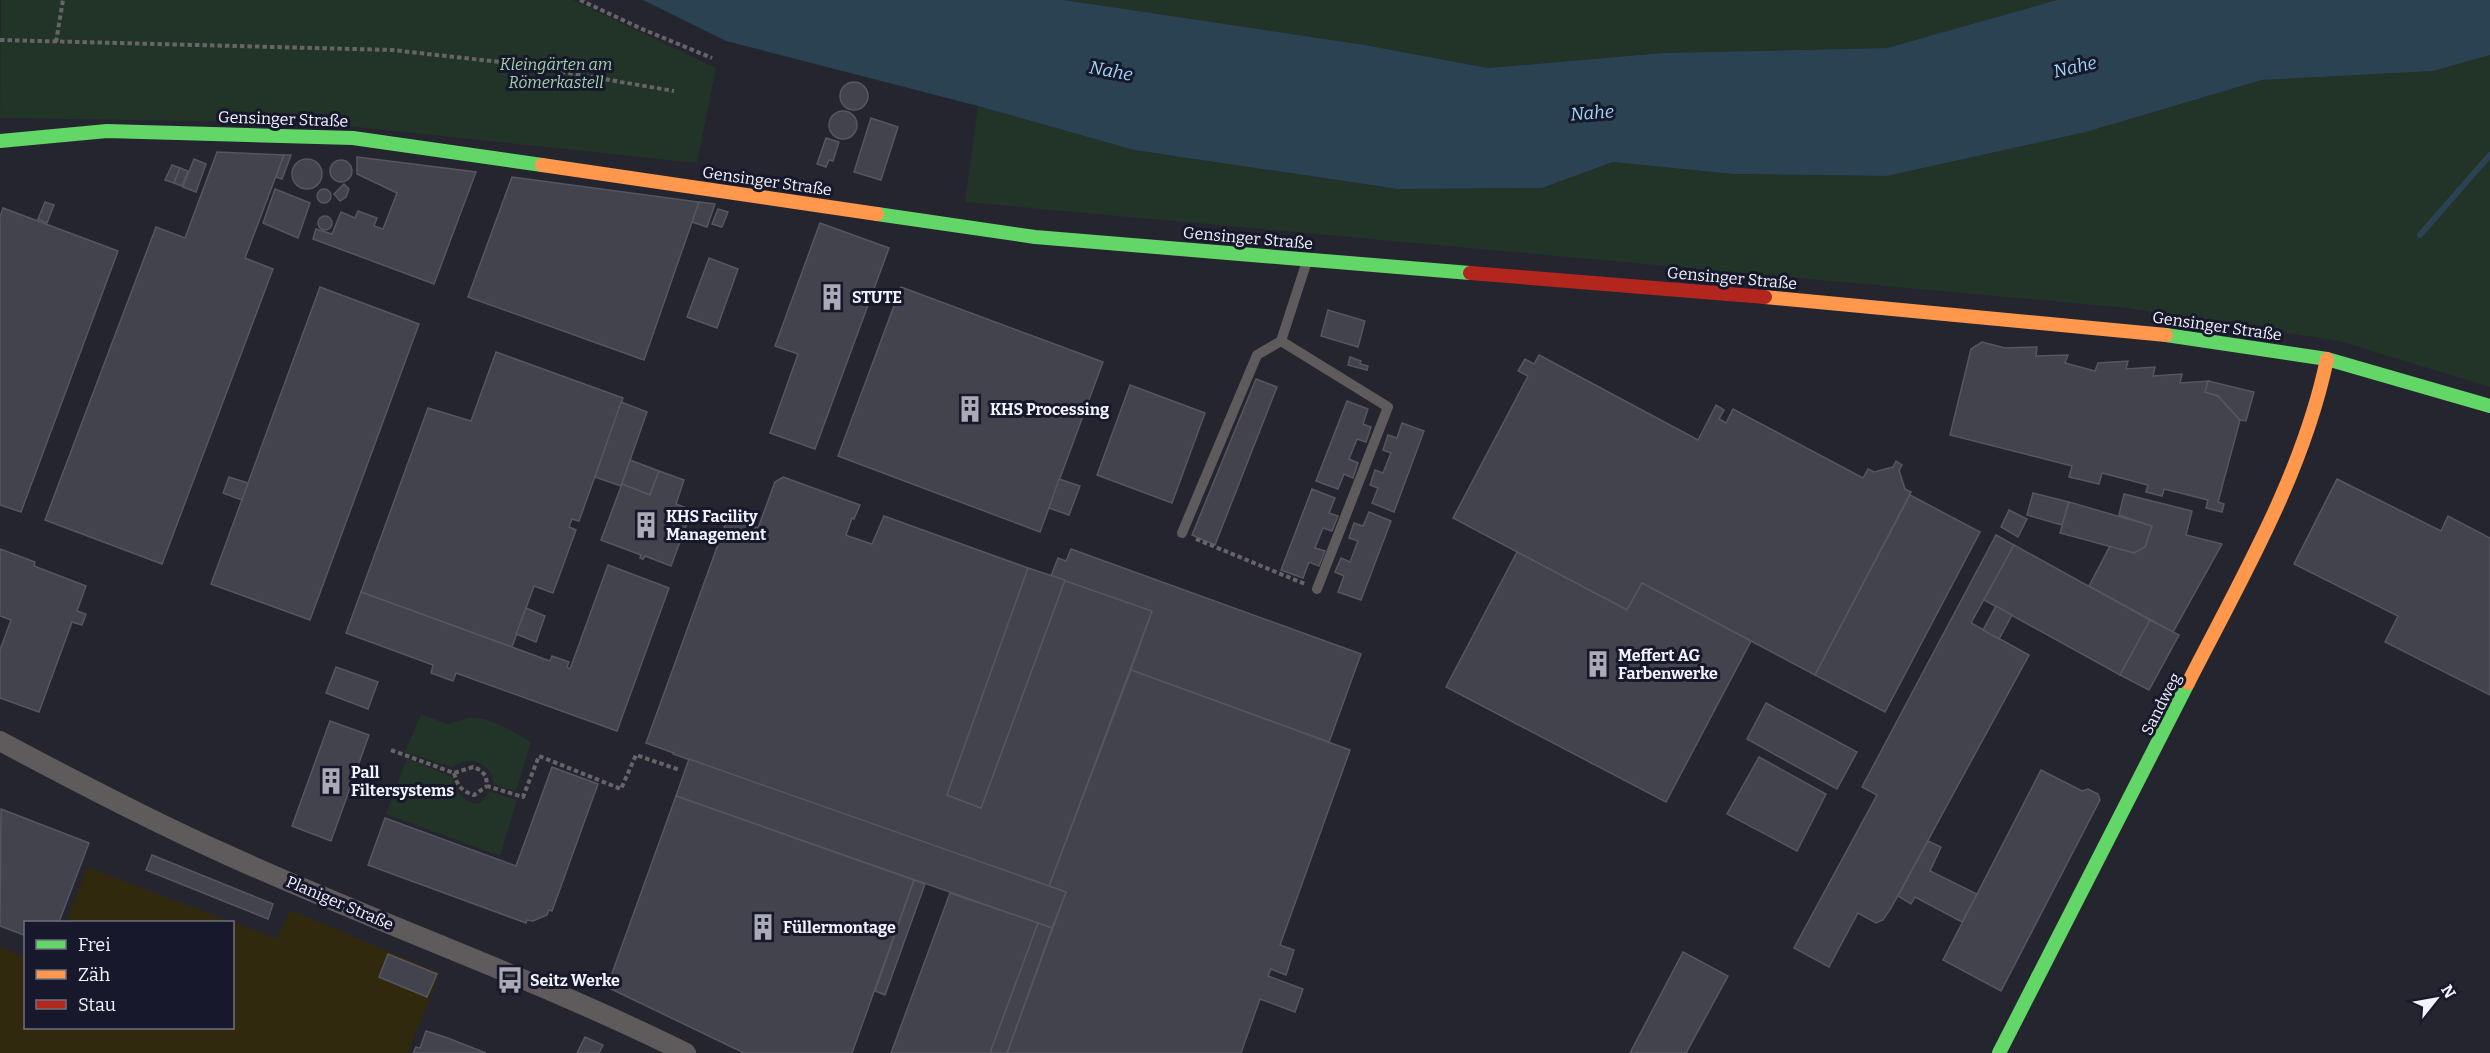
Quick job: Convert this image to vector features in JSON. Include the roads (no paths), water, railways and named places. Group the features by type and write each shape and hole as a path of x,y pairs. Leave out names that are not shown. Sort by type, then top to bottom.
{"street":[{"name":"Gensinger Straße","path":"0,141 106,131 353,138 1035,237 1754,296 2137,331 2327,359 2490,406"},
{"name":"Sandweg","path":"1999,1053 2266,531 2306,435 2320,392 2327,359"},
{"name":"Planiger Straße","path":"0,741 63,775 224,854 616,1018 686,1053"}],"lane":[{"path":"1182,533 1257,355 1281,342 1308,259"},
{"path":"1281,342 1388,407 1317,588"}],"water":[{"name":"Nahe","path":"643,0 1064,0 1365,45 1488,68 1662,53 1887,48 2057,0 2490,0 2490,55 2433,71 2262,80 2086,132 1887,176 1732,174 1613,162 1542,188 1398,189 1134,150 978,106 726,41"}],"waterway":[{"path":"2420,235 2490,155"}],"place":[{"name":"STUTE","path":"832,297"},
{"name":"KHS Processing","path":"970,409"},
{"name":"KHS Facility Management","path":"646,525"},
{"name":"Meffert AG Farbenwerke","path":"1598,664"},
{"name":"Pall Filtersystems","path":"331,781"},
{"name":"Füllermontage","path":"763,927"},
{"name":"Seitz Werke","path":"510,980"}],"park label":[{"name":"Kleingärten am Römerkastell","path":"556,73"}]}
